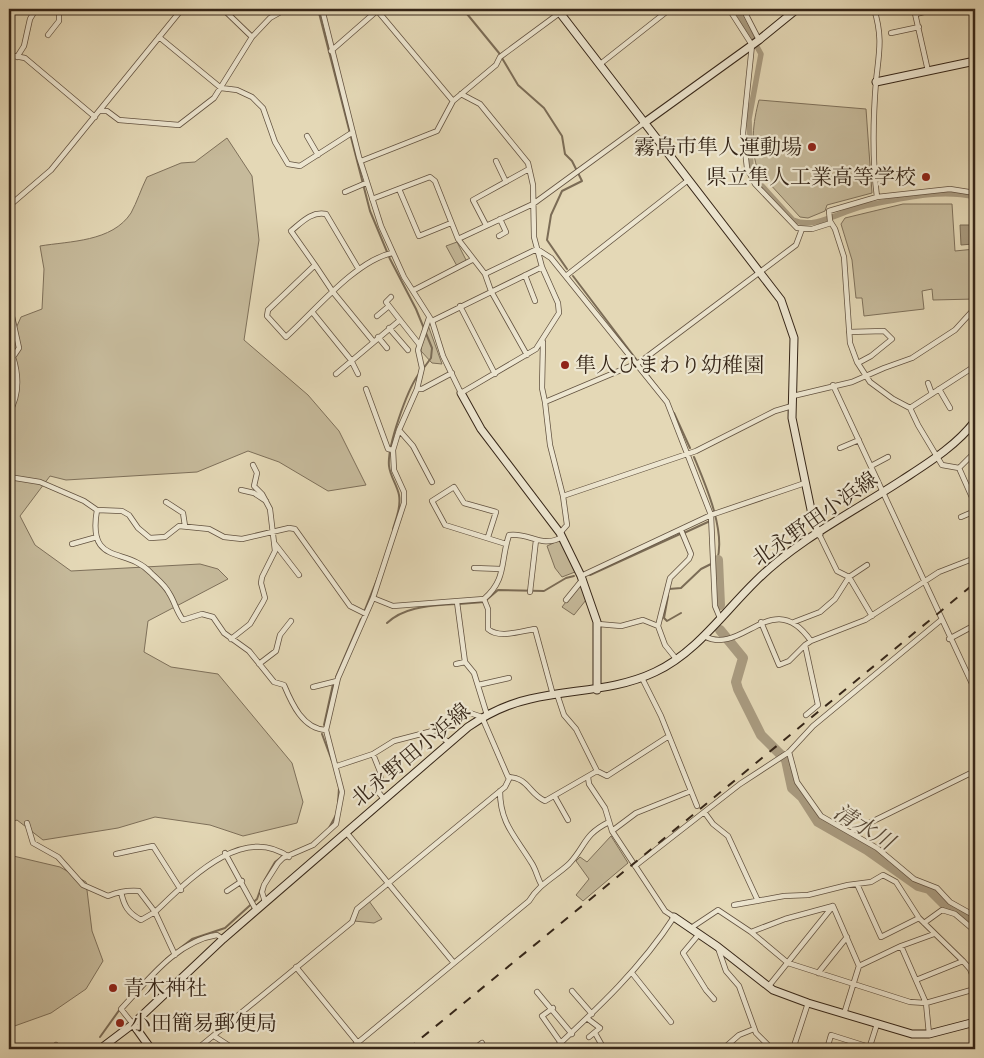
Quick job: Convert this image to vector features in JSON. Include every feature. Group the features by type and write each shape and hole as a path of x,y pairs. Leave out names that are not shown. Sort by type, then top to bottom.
{"street":[{"path":"17,57 24,46 30,18 36,9"},
{"path":"48,35 59,21 59,9"},
{"path":"9,206 51,170 182,9"},
{"path":"223,9 252,37"},
{"path":"100,110 107,111 119,120 179,125 202,108 222,88 252,37 270,18 286,9"},
{"path":"322,9 366,183 392,253 430,320 461,393 481,429 561,535 582,577 598,624 598,690"},
{"path":"332,51 378,9 453,101"},
{"path":"599,64 670,9"},
{"path":"729,9 752,45 743,133 747,168 755,184 791,223 802,229 812,229 830,223"},
{"path":"743,9 759,40"},
{"path":"458,239 533,204 759,40 797,9"},
{"path":"874,9 881,37 873,131 877,197"},
{"path":"928,71 915,11 935,9"},
{"path":"361,161 432,135 437,131 453,101 496,65 500,57 561,10 687,181 781,300 790,322 795,351 792,406 796,446 814,524 837,571 849,577 872,616"},
{"path":"892,32 918,27"},
{"path":"160,37 222,88 237,90 252,97 263,108 275,142 288,164 300,166 353,132"},
{"path":"9,55 25,58 95,117"},
{"path":"876,82 975,61"},
{"path":"461,393 527,356 543,341 558,313 558,303 542,267 532,224 533,185 528,163 480,104 462,94"},
{"path":"307,136 318,155"},
{"path":"496,161 506,182"},
{"path":"486,226 473,200 529,169"},
{"path":"372,199 430,177 435,181 458,239 472,260 485,274 491,291 527,356"},
{"path":"567,275 687,181"},
{"path":"345,192 366,183"},
{"path":"399,189 419,236 451,223"},
{"path":"959,468 942,466 910,408 893,399 870,382 858,363 850,343 844,257 835,229 830,223 829,211 877,197 950,189 975,194"},
{"path":"358,268 326,214 312,214 291,231 333,292 373,340"},
{"path":"499,236 506,232 500,219"},
{"path":"545,402 637,364 796,245 802,229"},
{"path":"537,249 552,258 567,275 667,402 713,514 715,606 720,618"},
{"path":"485,274 537,249"},
{"path":"315,265 268,310 267,316 286,337 358,268 392,253"},
{"path":"414,290 472,260"},
{"path":"265,902 262,892 268,878 283,858 321,839 336,824 342,792 337,766 326,730 337,681 373,598 404,503 404,492 394,470 393,450 398,430 417,389 422,368 420,344 430,320 542,267"},
{"path":"525,275 535,301"},
{"path":"391,296 386,302 420,344"},
{"path":"9,303 18,348 12,357 18,381 15,401 9,413"},
{"path":"377,316 389,306"},
{"path":"460,306 495,374"},
{"path":"793,396 834,385 842,385 923,353 955,330 975,308"},
{"path":"313,313 351,360 358,374"},
{"path":"336,374 373,340 400,320"},
{"path":"389,328 408,350"},
{"path":"849,332 884,331 892,339 871,356 858,363"},
{"path":"378,337 388,348"},
{"path":"543,341 542,388 550,445 563,496 567,525 554,542 545,542 516,534 509,535 500,581 485,601 487,624 492,632 500,634 535,629 555,695 564,715 576,729 598,771 607,776 669,736"},
{"path":"910,408 975,366"},
{"path":"417,389 422,389 452,373"},
{"path":"928,383 932,394"},
{"path":"834,385 871,466 885,491 926,580 941,620 975,690"},
{"path":"366,389 388,449 393,450"},
{"path":"939,389 950,408"},
{"path":"563,496 687,453 696,452 775,411 792,406"},
{"name":"北永野田小浜線","path":"100,1049 133,1024 255,908 265,902 329,847 448,742 484,716 520,701 598,690 642,678 676,660 704,636 768,570 819,534 937,458 967,432 975,421"},
{"path":"398,430 413,446 432,482"},
{"path":"840,448 859,440"},
{"path":"959,468 975,452"},
{"path":"871,466 888,457"},
{"path":"231,639 250,624 263,602 264,594 261,583 275,551 270,509 254,486 257,473 253,465"},
{"path":"959,468 975,501"},
{"path":"9,477 40,482 84,500 97,510 122,511 130,514 143,533 156,539 165,537 179,526 209,529 224,537 242,539 289,528 295,529 350,606 366,614"},
{"path":"566,600 582,577 713,514 805,483"},
{"path":"488,537 496,512 464,503 454,487 432,501 445,525 506,544"},
{"path":"241,490 254,493 266,501"},
{"path":"166,502 183,513 184,526"},
{"path":"97,510 95,522 97,537 103,549 115,557 142,564 170,593 177,611 183,620 202,614 213,617 231,639 249,651 274,682 284,685 297,712 316,730 326,730"},
{"path":"961,517 975,511"},
{"path":"676,660 665,645 658,626 670,578 689,559 691,554 681,530"},
{"path":"72,544 97,537"},
{"path":"530,592 536,540"},
{"path":"274,543 299,575"},
{"path":"761,622 779,665 789,660 811,641 872,616 938,572 975,558"},
{"path":"704,636 710,639 728,638 761,622 778,619 794,622 814,616 835,599 849,577 867,566"},
{"path":"474,568 502,569"},
{"path":"373,598 393,606 485,601"},
{"path":"457,602 465,662 474,673 484,716 508,777 523,780 540,799 545,801 598,771"},
{"path":"598,624 621,626 643,620 658,626"},
{"path":"635,866 740,784 790,752 813,726 941,620"},
{"path":"259,664 276,651 280,634 291,622"},
{"path":"794,622 811,641"},
{"path":"950,639 975,625"},
{"path":"805,645 818,705 806,715"},
{"path":"456,664 465,662"},
{"path":"478,685 509,678"},
{"path":"642,678 669,736 697,806"},
{"path":"314,688 330,681 337,681"},
{"path":"337,766 373,754 394,741 440,729 458,716 470,713 484,716"},
{"path":"440,729 443,738 448,742"},
{"path":"790,752 795,778 821,816 877,848 913,878 938,888 950,902 975,916"},
{"path":"373,754 381,774 379,793 384,799"},
{"path":"851,832 975,770"},
{"path":"197,1049 352,922 356,909 500,791 510,777"},
{"path":"588,777 589,784 605,808 612,831 665,911 718,947 768,987 808,1003 906,1033 929,1034 975,1022"},
{"path":"500,791 500,805 504,822 533,864 542,884"},
{"path":"612,831 636,813 692,791"},
{"path":"554,796 568,820"},
{"path":"705,813 713,824 728,836 758,900"},
{"path":"350,1049 529,901 542,884 569,864 591,832 609,822"},
{"path":"27,823 34,842 58,857 83,885 108,896 121,892 139,891 155,912 174,953"},
{"path":"346,832 454,963"},
{"path":"321,839 329,847"},
{"path":"116,854 153,846 181,890"},
{"path":"121,892 124,905 133,916 141,920 155,912 226,854 239,849 263,847 287,856"},
{"path":"226,854 255,908"},
{"path":"734,905 758,900 808,895 874,881 883,875 896,882 919,918 963,961 970,969 975,982"},
{"path":"227,891 242,881"},
{"path":"857,884 880,938 919,918"},
{"path":"751,932 786,919 834,906"},
{"path":"834,906 859,966 844,1014"},
{"path":"768,987 834,906"},
{"path":"691,928 718,910 751,932 788,963 905,1000 926,1003 975,989"},
{"path":"924,923 942,910 955,914 975,931"},
{"path":"554,1049 588,1019 632,973 656,945 674,918"},
{"path":"699,934 683,953 706,990 714,999"},
{"path":"859,966 901,946 934,934"},
{"path":"140,1049 149,1046 122,1009 174,953 204,937 217,935 223,939"},
{"path":"818,973 847,937"},
{"path":"901,946 926,1003 929,1034"},
{"path":"718,947 726,971 739,986 756,1033 772,1049"},
{"path":"916,980 963,961"},
{"path":"296,967 358,1043"},
{"path":"632,973 671,1022"},
{"path":"572,990 592,1014"},
{"path":"537,992 553,1008 572,1034"},
{"path":"795,1049 808,1003"},
{"path":"553,1008 542,1016 561,1042"},
{"path":"588,1019 600,1028 589,1037"},
{"path":"827,1049 831,1035 869,1048 877,1024"},
{"path":"724,1049 738,1035 754,1029"},
{"path":"595,1033 604,1049"},
{"path":"214,1036 234,1049"},
{"path":"474,1049 482,1043"}],"shaded area":[{"name":"霧島市隼人運動場","path":"759,100 866,109 872,193 827,205 825,211 808,218 800,217 758,171 753,135"},
{"path":"227,138 252,176 259,240 244,340 308,395 339,431 366,485 328,491 279,462 248,451 197,472 66,480 50,476 20,516 35,545 71,571 200,564 218,569 228,579 148,621 144,652 171,667 218,674 292,763 303,802 297,823 243,836 210,825 155,817 118,828 43,840 17,820 9,823 9,344 21,317 42,309 44,269 40,246 77,241 102,235 113,230 123,223 131,213 147,177 181,163 195,162"},
{"path":"903,204 952,204 955,251 975,249 975,299 933,300 932,289 922,291 924,309 864,316 862,298 856,298 852,260 841,224 845,218"},
{"path":"960,225 972,225 973,244 961,245"},
{"path":"457,242 467,262 457,266 446,246"},
{"path":"428,325 442,364 432,363 421,351 422,340"},
{"path":"560,540 575,572 562,577 555,568 547,546"},
{"path":"580,584 586,600 574,615 562,607"},
{"path":"611,836 628,863 583,901 576,895 589,879 576,861 580,857 587,862"},
{"path":"9,855 60,867 86,882 92,931 103,961 86,989 51,1013 9,1028"},
{"path":"369,901 382,919 374,923 354,921 358,910"}],"waterway":[{"path":"318,9 370,211 390,259 416,309 432,348 431,358 423,369"},
{"path":"463,9 499,53 518,85 544,108 562,136 565,154 572,161 582,181 562,191 551,215 547,240 567,269"},
{"path":"736,9 761,54 749,119 751,167 754,177 793,220 810,223 828,219 855,208 920,195 948,194 975,197"},
{"path":"573,276 664,396"},
{"path":"393,529 398,513 399,499 389,466 389,457 394,433 418,375"},
{"path":"674,413 690,448"},
{"path":"694,457 709,495 717,523 719,536 717,561"},
{"path":"684,533 710,521"},
{"path":"590,575 680,534"},
{"name":"清水川","path":"718,560 720,605"},
{"path":"669,589 681,588 701,569 711,564"},
{"path":"459,604 484,602 498,590 544,591 566,578 574,576"},
{"path":"364,612 378,577"},
{"path":"668,596 664,618 667,621 681,613"},
{"path":"387,623 394,617 410,610 428,606 455,604"},
{"path":"336,677 361,619"},
{"name":"清水川","path":"720,630 743,658 736,682 761,735 786,760 792,788 802,797 818,822 867,850 918,886 929,889 948,908 957,911 975,924"},
{"path":"324,725 333,684"},
{"path":"322,734 332,761"},
{"path":"338,803 339,788"},
{"path":"329,828 336,815"},
{"path":"264,881 275,862 283,856"},
{"path":"166,959 192,939 225,928 257,899 261,888"},
{"path":"100,1037 120,1009"}],"railway":[{"path":"408,1049 975,583"}],"place":[{"name":"霧島市隼人運動場","path":"812,147"},
{"name":"県立隼人工業高等学校","path":"926,177"},
{"name":"隼人ひまわり幼稚園","path":"565,365"},
{"name":"青木神社","path":"113,988"},
{"name":"小田簡易郵便局","path":"120,1023"}]}
